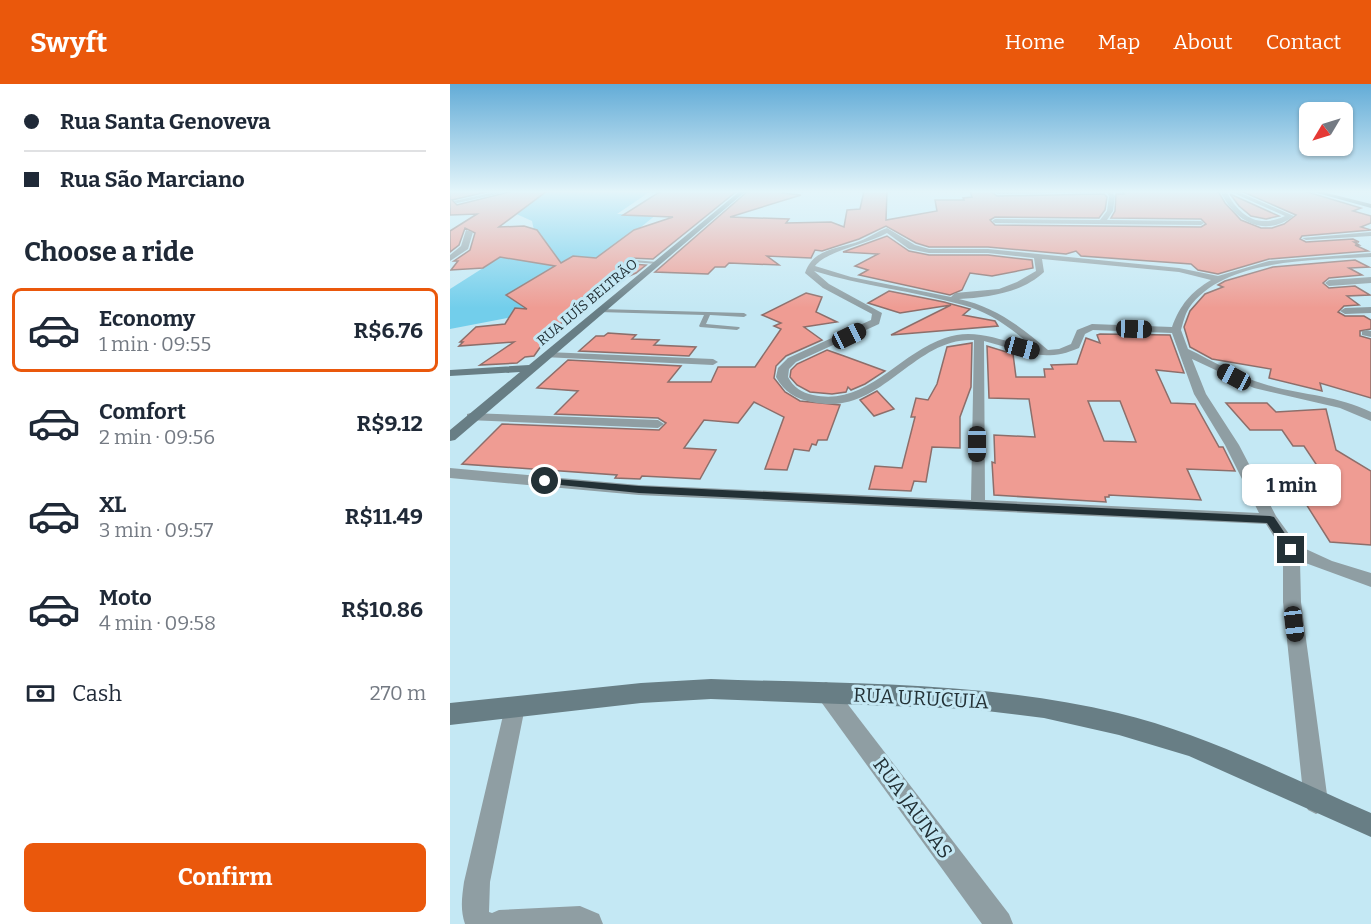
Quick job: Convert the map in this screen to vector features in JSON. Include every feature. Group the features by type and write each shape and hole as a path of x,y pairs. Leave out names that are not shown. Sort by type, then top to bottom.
{"main road":[{"name":"RUA LUÍS BELTRÃO","path":"450,437 471,417 696,230"},
{"path":"450,373 531,368"},
{"name":"RUA URUCUIA","path":"450,714 640,693 711,689 970,699 1044,708 1119,724 1191,746 1371,825"}],"street":[{"path":"882,230 869,240 821,255 810,267 809,273 819,281 859,301 878,316 869,326 792,360 784,368 782,377 794,392 814,400 842,401 870,390 910,361 948,340 979,336 1046,353 1069,350 1076,346 1081,332 1092,327 1176,330"},
{"path":"888,230 912,246 929,251 988,251 1179,270 1220,279"},
{"path":"450,259 465,247 470,232"},
{"path":"1306,238 1371,234"},
{"path":"1371,255 1260,266 1220,279 1199,293 1185,308 1176,330 1200,394 1232,445 1270,519 1291,550 1327,566 1371,580"},
{"path":"943,298 984,294 1013,288 1040,272 1038,257"},
{"path":"810,267 857,281 967,303 1020,330 1046,353"},
{"path":"1329,284 1371,280"},
{"path":"1345,311 1371,310"},
{"path":"978,504 979,336"},
{"path":"1182,350 1234,377 1259,387 1346,406 1371,417"},
{"path":"547,355 713,362"},
{"path":"471,417 658,424"},
{"path":"450,473 639,490 1270,519"},
{"path":"1291,550 1292,602 1316,802"},
{"name":"RUA JAUNAS","path":"826,692 999,924"},
{"path":"484,924 477,920 474,904 477,882 515,707"},
{"path":"499,924 580,919 589,924"}],"lane":[{"path":"634,261 657,263"},
{"path":"600,311 744,315"},
{"path":"708,313 702,326 737,328"}],"shaded area":[{"path":"534,230 637,230 559,308 450,329 450,289 535,235"}],"building":[{"path":"464,230 459,245 450,252 450,231"},
{"path":"469,230 537,230 561,263 573,256 596,258 634,230 689,230 653,259 630,258 632,264 646,265 636,273 615,282 559,325 566,326 551,339 546,339 534,356 525,357 517,363 480,365 514,342 459,346 463,342 460,342 476,327 505,324 515,308 527,309 506,295 555,266 500,257 483,268 451,270 458,261 454,261 470,250 475,233"},
{"path":"703,230 877,230 822,251 815,250 811,258 767,256 779,265 729,263 725,267 715,267 708,274 655,272"},
{"path":"893,230 1369,230 1302,236 1300,239 1306,242 1353,239 1359,242 1354,242 1359,245 1355,245 1368,251 1269,259 1218,274 1198,270 1191,264 1081,256 1076,251 1066,254 988,247 929,247 916,243"},
{"path":"887,236 909,251 929,255 988,255 1032,260 1033,268 992,276 970,273 962,290 950,295 859,275 868,270 855,266 878,254 843,252"},
{"path":"1355,260 1369,267 1349,268 1362,275 1329,278 1323,283 1329,288 1355,286 1370,295 1347,296 1359,305 1344,306 1338,312 1345,316 1364,316 1371,320 1371,329 1360,331 1360,336 1371,339 1371,398 1320,383 1322,391 1269,378 1271,369 1212,359 1190,347 1184,327 1190,311 1205,294 1223,287 1218,285 1225,281 1273,267"},
{"path":"889,291 970,309 963,315 995,321 998,326 891,335 951,305 900,313 868,303"},
{"path":"806,293 822,297 816,312 837,322 804,327 822,340 786,356 776,366 774,378 785,392 800,401 840,405 827,440 818,440 816,445 812,444 809,451 794,449 787,470 765,469 784,417 754,402 738,423 704,420 684,448 716,450 700,479 642,476 640,479 615,478 617,475 462,464 502,424 659,430 666,423 658,418 555,414 578,391 537,388 568,360 681,366 668,382 711,382 718,367 755,367 781,329 774,326 781,323 762,315"},
{"path":"608,333 636,335 632,339 659,340 654,345 696,347 689,356 579,351 596,336 604,336"},
{"path":"1097,335 1170,335 1184,373 1156,370 1171,403 1195,404 1219,447 1223,447 1235,471 1187,469 1201,500 1109,495 1105,497 1106,502 994,495 992,462 995,463 994,435 1035,437 1029,399 989,398 987,346 1013,354 1016,377 1045,377 1044,369 1053,369 1051,365 1077,364 1086,338 1100,343","holes":["1088,401 1120,401 1136,442 1104,441"]},
{"path":"972,343 971,387 960,417 960,448 932,447 926,482 914,481 911,491 869,489 875,466 902,468 915,417 911,417 916,398 928,400 937,384 947,347"},
{"path":"827,350 885,371 865,384 851,390 848,387 846,392 832,394 810,392 797,385 790,377 791,370 797,364"},
{"path":"877,391 894,409 874,416 860,400"},
{"path":"1226,403 1267,403 1276,412 1326,409 1336,450 1371,471 1371,545 1330,542 1301,496 1297,495 1285,478 1326,479 1304,446 1293,446 1282,430 1250,430"}],"route":[{"path":"545,481 639,490 1270,519 1291,550"}]}
